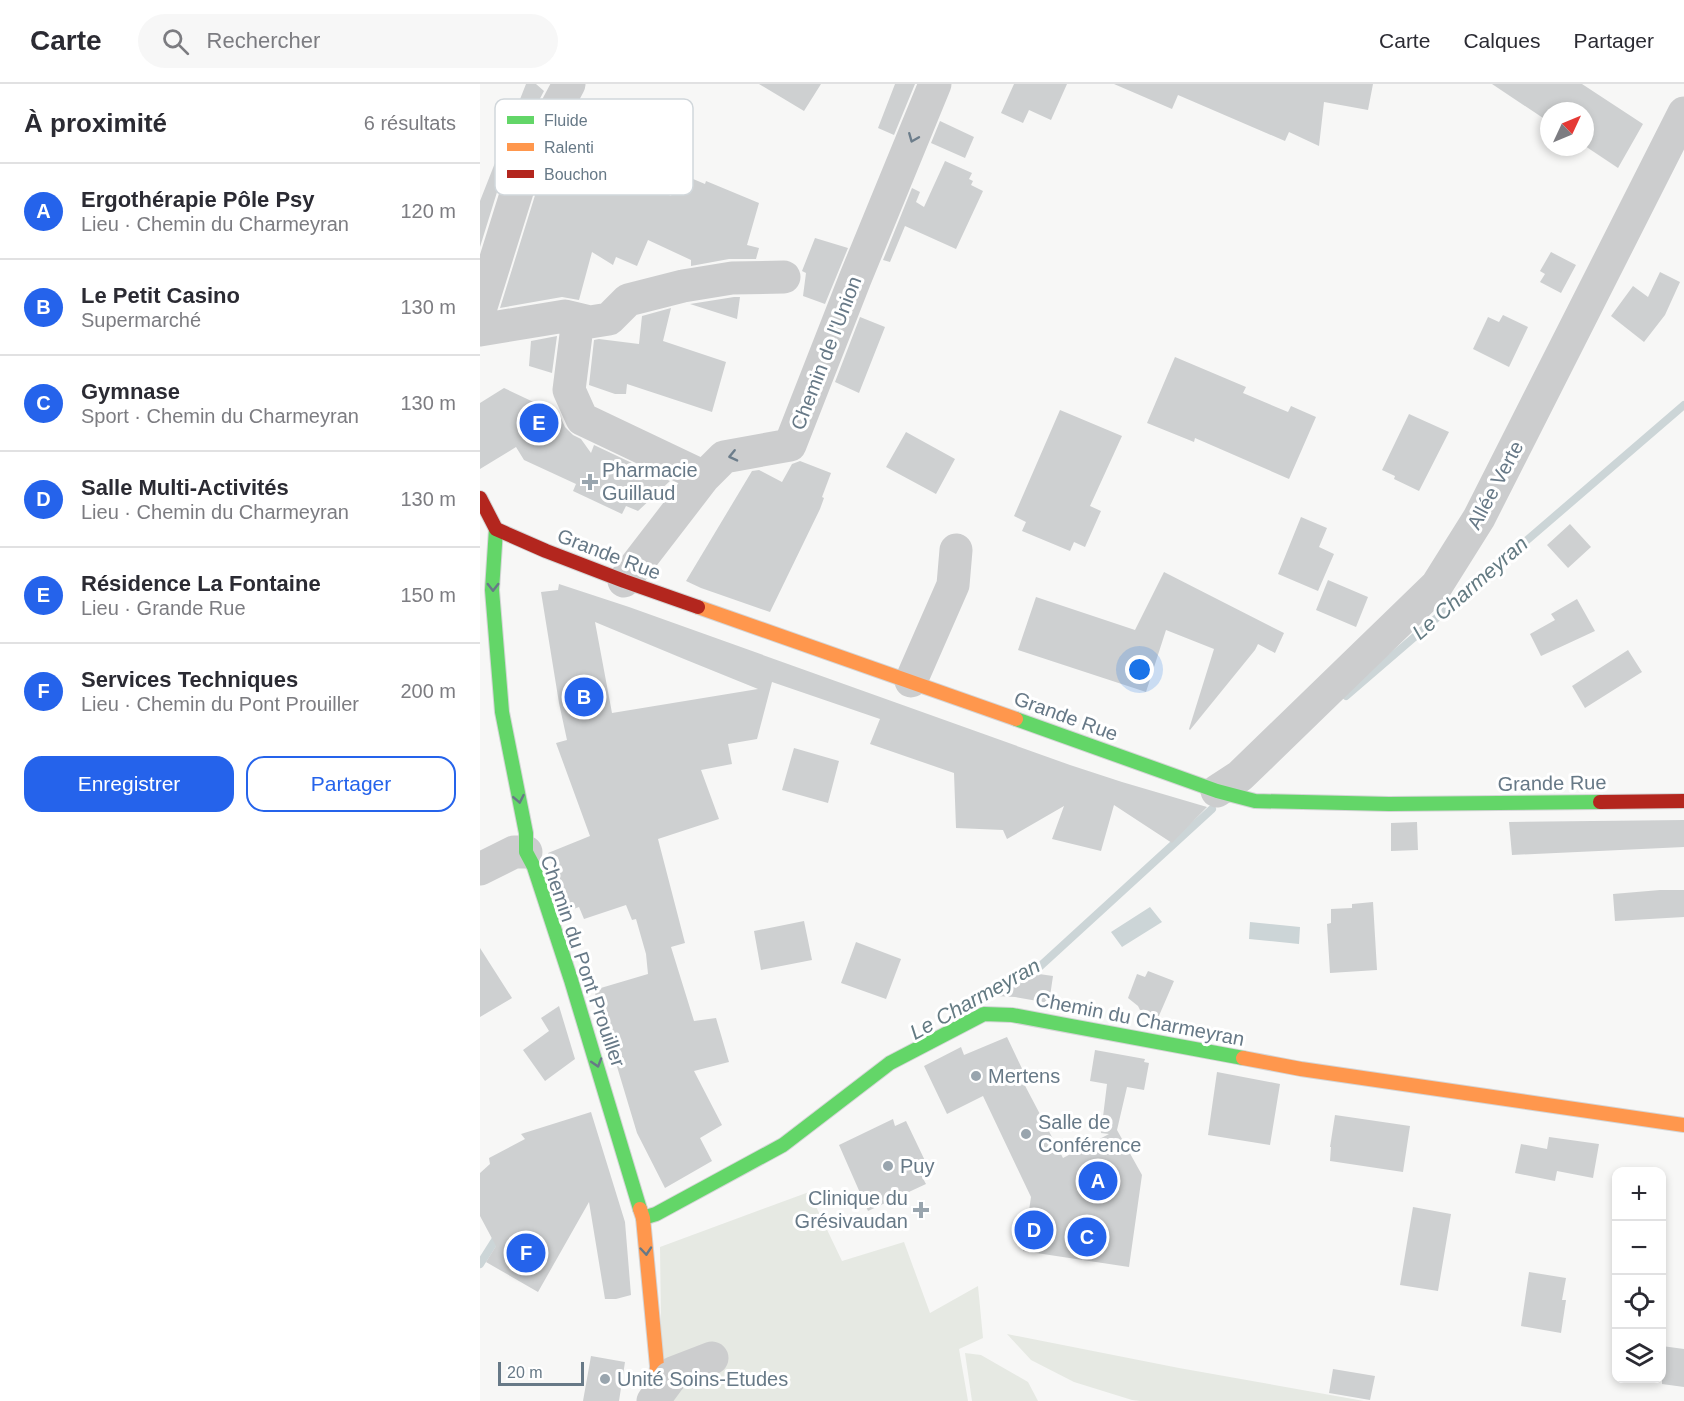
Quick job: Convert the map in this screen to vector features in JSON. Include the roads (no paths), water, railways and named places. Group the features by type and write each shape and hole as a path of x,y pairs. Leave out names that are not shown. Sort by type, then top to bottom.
{"street":[{"path":"561,99 569,84"},
{"name":"Chemin de l'Union","path":"624,581 704,477 724,457 790,445 935,84"},
{"name":"Allée Verte","path":"1217,791 1240,776 1437,585 1479,518 1684,113"},
{"path":"480,310 516,195"},
{"path":"480,330 565,316 590,322 609,319 628,300 683,286 732,278 784,277"},
{"path":"578,319 569,390 582,419 704,477"},
{"path":"480,498 496,529"},
{"name":"Grande Rue","path":"496,529 624,581 1217,791 1255,801 1389,804 1684,801"},
{"name":"Chemin du Pont Prouiller","path":"496,529 492,590 502,712 526,833 526,852 537,876 571,980 643,1218 659,1393"},
{"path":"911,681 954,585 956,550"},
{"path":"480,869 514,852 526,852"},
{"name":"Chemin du Charmeyran","path":"643,1218 656,1214 783,1146 890,1063 984,1014 1012,1015 1300,1069 1684,1125"},
{"path":"659,1393 673,1373 712,1358"}],"waterway":[{"name":"Le Charmeyran","path":"1346,696 1684,405"},
{"name":"Le Charmeyran","path":"971,1004 1036,970 1212,809"},
{"name":"Le Charmeyran","path":"480,1264 499,1234"}],"place":[{"name":"Résidence La Fontaine","path":"539,423"},
{"name":"Pharmacie Guillaud","path":"590,482"},
{"name":"Le Petit Casino","path":"584,697"},
{"name":"Mertens","path":"976,1076"},
{"name":"Salle de Conférence","path":"1026,1134"},
{"name":"Puy","path":"888,1166"},
{"name":"Ergothérapie Pôle Psy","path":"1098,1181"},
{"name":"Clinique du Grésivaudan","path":"921,1210"},
{"name":"Salle Multi-Activités","path":"1034,1230"},
{"name":"Gymnase","path":"1087,1237"},
{"name":"Services Techniques","path":"526,1253"},
{"name":"Unité Soins-Etudes","path":"605,1379"}]}
